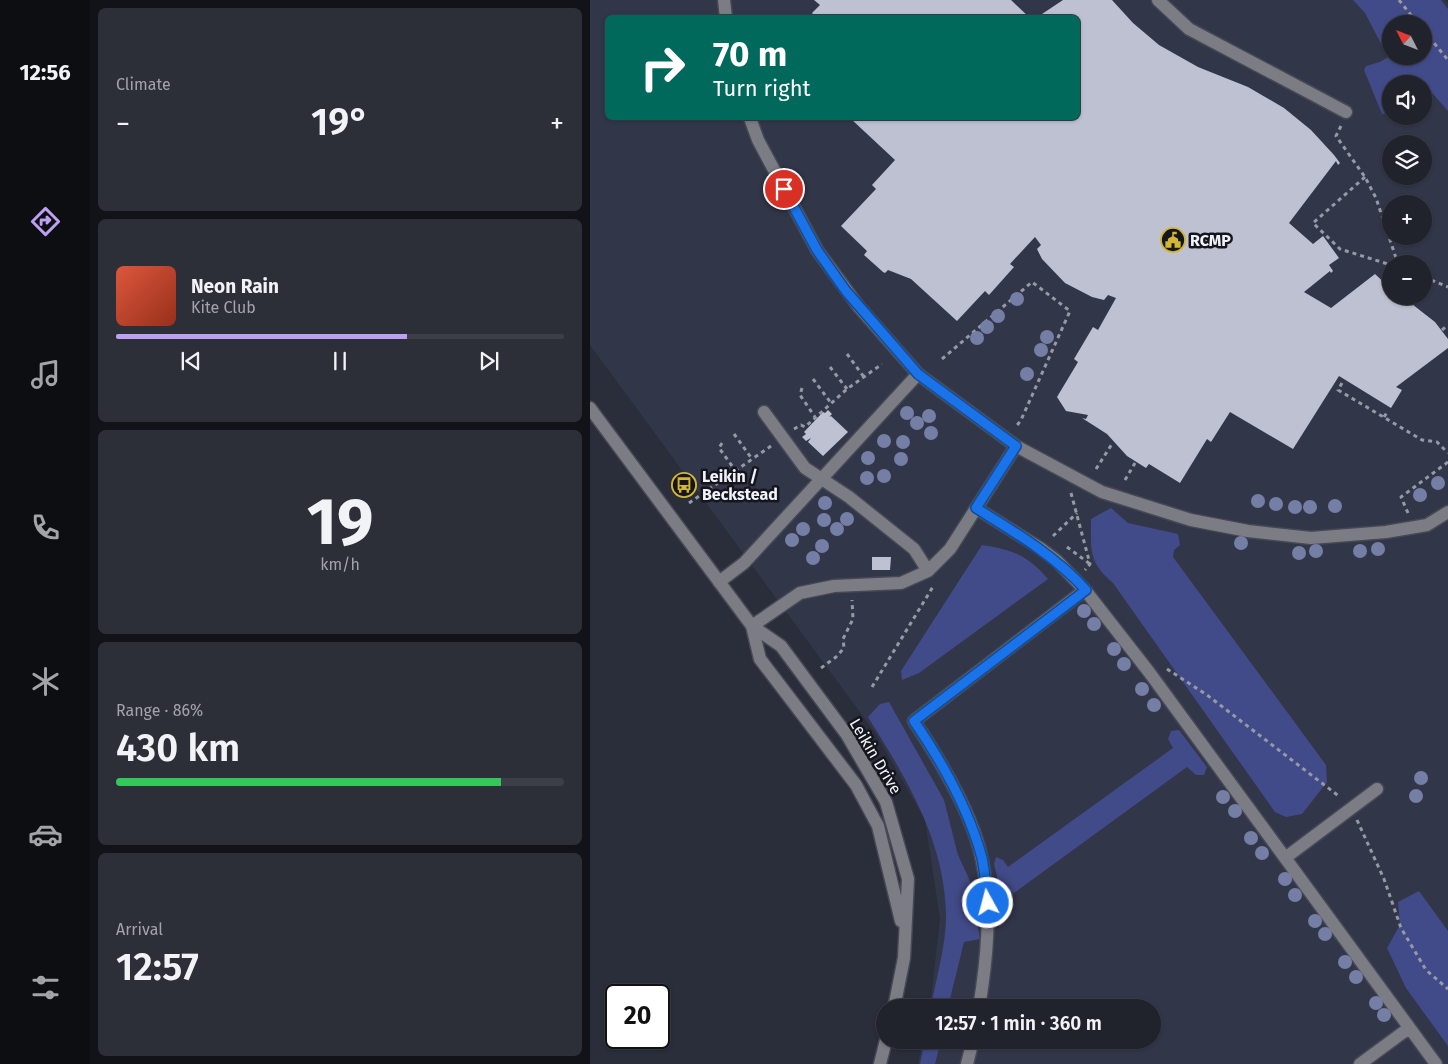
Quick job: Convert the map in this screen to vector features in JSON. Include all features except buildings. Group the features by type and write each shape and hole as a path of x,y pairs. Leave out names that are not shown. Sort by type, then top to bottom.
{"street":[{"path":"724,0 726,15"},
{"path":"1158,0 1189,29 1346,112"},
{"path":"751,120 758,140 817,250 859,307 918,374 1011,443 1102,492 1191,520 1248,531 1311,538 1386,532 1427,525 1448,512"},
{"path":"719,582 744,563 918,374"},
{"name":"Leikin Drive","path":"590,408 752,626 781,646 847,735 882,794 893,823 908,879 904,958 896,999"},
{"path":"764,412 805,468 821,478 914,549 928,571"},
{"path":"752,626 800,593 816,588 901,583 928,571 950,549 976,508 1011,443"},
{"path":"976,508 1040,548 1081,585 1148,672 1436,1064"},
{"path":"980,999 987,954 988,903 982,860 970,824 953,786 914,721 1081,585"},
{"name":"Leikin Drive","path":"752,626 760,659 856,785 878,826 904,933"},
{"path":"1285,858 1377,789"},
{"path":"1360,1064 1409,1028"},
{"path":"880,1064 884,1049"},
{"path":"967,1064 971,1049"}],"path":[{"path":"1398,0 1410,15"},
{"path":"1432,41 1448,60"},
{"path":"1346,112 1336,136 1365,177 1376,198 1395,255"},
{"path":"1365,177 1313,223 1340,249 1382,262"},
{"path":"1432,280 1448,287"},
{"path":"942,359 1032,282 1070,311 1011,443"},
{"path":"1442,330 1448,325"},
{"path":"847,354 864,377"},
{"path":"689,503 782,437 801,425 805,427 847,389 882,364"},
{"path":"830,366 847,389"},
{"path":"813,379 830,403"},
{"path":"1342,383 1338,390 1422,440 1437,442 1448,453"},
{"path":"802,388 800,395 815,417"},
{"path":"1384,417 1388,410"},
{"path":"734,434 752,459"},
{"path":"722,443 719,448 735,470"},
{"path":"1096,469 1112,444"},
{"path":"1408,513 1401,498 1448,462"},
{"path":"1125,480 1135,464"},
{"path":"1070,492 1090,564 1081,585"},
{"path":"1053,536 1077,513"},
{"path":"872,687 934,585 928,571"},
{"path":"820,668 836,657 844,648 843,639 853,619 852,585"},
{"path":"1148,672 1164,667 1208,695 1248,728 1337,794 1350,809 1365,834 1384,879 1401,928 1426,970 1448,989"}],"shaded area":[{"name":"RCMP","path":"590,0 1445,0 1448,3 1448,1064 918,1064 921,1049 1161,1049 1161,999 931,999 940,919 925,820 876,734 590,345"},
{"path":"1353,0 1441,0 1448,9 1448,111 1432,93 1432,75 1382,75 1382,114 1364,70 1366,66 1382,61 1382,65 1432,65 1432,15 1382,15 1382,46 1365,13"},
{"path":"1111,508 1128,523 1178,534 1180,545 1174,550 1173,557 1326,765 1327,782 1302,814 1286,817 1275,812 1113,583 1095,562 1091,547 1091,519"},
{"path":"982,545 1019,555 1033,564 1048,579 919,673 902,680 901,671"},
{"path":"889,702 944,800 958,855 970,881 980,939 964,942 950,999 933,999 946,924 944,886 938,860 930,835 909,786 868,717 880,704"},
{"path":"1179,730 1207,767 1204,775 1196,775 1187,767 1003,901 994,864 996,857 1003,860 1008,867 1173,748 1168,739 1171,731"},
{"path":"1419,891 1448,931 1448,1046 1406,988 1387,948 1400,925 1398,902"},
{"path":"923,1049 939,1049 935,1064 920,1064"}],"place":[{"name":"RCMP","path":"1173,240"},
{"name":"Leikin / Beckstead","path":"684,485"}],"route":[{"path":"784,189 817,250 846,291 878,330 918,374 1016,446 976,508 1040,548 1068,570 1086,590 914,721 953,786 970,824 982,860 988,903"}]}
